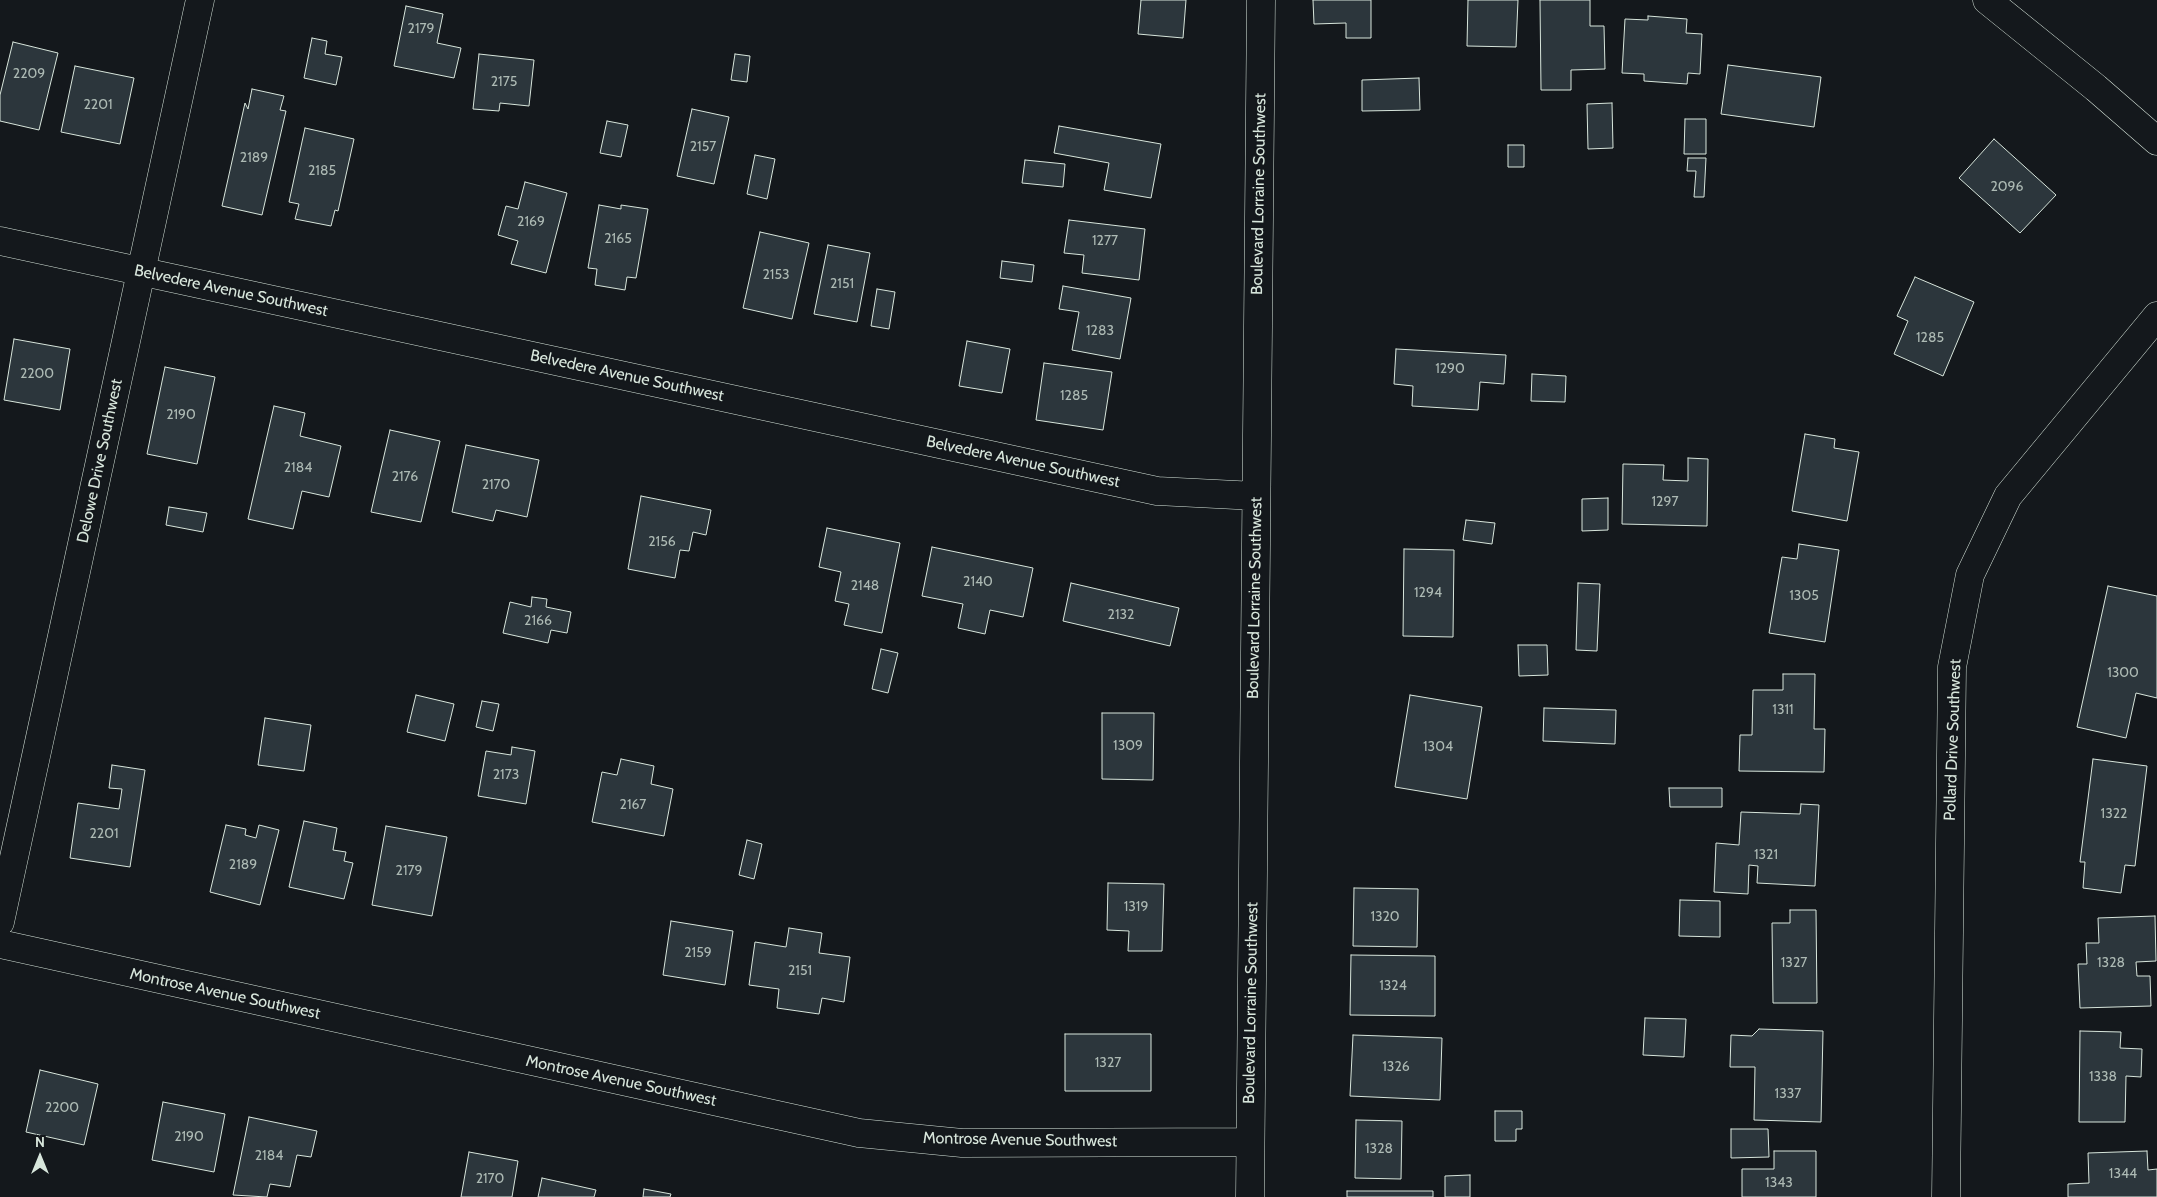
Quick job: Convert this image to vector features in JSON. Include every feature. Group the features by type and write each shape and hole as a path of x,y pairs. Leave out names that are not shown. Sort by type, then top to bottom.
{"street":[{"name":"Delowe Drive Southwest","path":"0,922 200,0"},
{"name":"Boulevard Lorraine Southwest","path":"1250,1197 1261,0"},
{"path":"1986,0 2096,88 2157,141"},
{"name":"Belvedere Avenue Southwest","path":"0,241 1157,491 1256,496"},
{"name":"Pollard Drive Southwest","path":"1946,1197 1952,667 1970,575 2008,496 2157,316"},
{"name":"Montrose Avenue Southwest","path":"0,944 859,1133 962,1143 1250,1142"}],"building":[{"path":"1141,0 1186,0 1183,38 1138,34"},
{"path":"1313,0 1371,0 1371,38 1346,38 1346,23 1314,24"},
{"path":"1468,0 1518,0 1516,47 1467,46"},
{"path":"1540,0 1590,0 1590,26 1604,26 1605,69 1571,70 1571,90 1541,90"},
{"path":"406,6 443,14 437,43 461,48 454,78 394,66"},
{"path":"1648,16 1687,19 1686,33 1702,34 1700,74 1688,73 1687,84 1644,81 1644,74 1622,73 1625,19 1648,20"},
{"path":"312,38 327,41 325,54 342,57 336,85 304,78"},
{"path":"13,42 58,53 39,130 0,121 0,95"},
{"path":"479,54 534,60 529,106 500,103 499,111 473,109"},
{"path":"735,54 750,56 747,82 731,80"},
{"path":"1728,65 1821,77 1814,127 1721,114"},
{"path":"75,66 134,78 120,144 61,132"},
{"path":"1419,78 1420,110 1362,111 1362,80"},
{"path":"252,89 284,96 280,110 286,111 262,215 222,206 245,103 248,109"},
{"path":"1612,103 1613,148 1588,149 1587,104"},
{"path":"692,109 729,117 714,184 677,176"},
{"path":"1685,119 1706,119 1706,154 1684,154"},
{"path":"607,121 628,125 621,157 600,153"},
{"path":"1059,126 1161,144 1151,198 1104,190 1109,163 1054,153"},
{"path":"305,128 354,139 338,211 335,210 331,226 295,219 299,204 289,202"},
{"path":"1994,139 2056,195 2020,233 1959,178"},
{"path":"1508,145 1524,145 1524,167 1508,167"},
{"path":"755,155 775,159 767,199 747,194"},
{"path":"1688,158 1706,158 1704,197 1694,197 1696,171 1687,171"},
{"path":"1025,160 1065,164 1063,187 1022,183"},
{"path":"525,182 567,193 546,273 511,264 518,241 498,235 506,206 518,209"},
{"path":"599,205 621,209 621,205 648,209 636,278 627,277 625,290 595,285 597,269 588,268"},
{"path":"1069,220 1145,229 1139,280 1082,273 1084,255 1064,253"},
{"path":"760,232 809,243 792,319 743,308"},
{"path":"828,245 870,253 857,322 814,314"},
{"path":"1002,261 1034,265 1032,282 1000,278"},
{"path":"1915,277 1974,302 1943,376 1894,354 1908,321 1897,316"},
{"path":"1063,286 1131,298 1120,359 1072,350 1079,312 1059,309"},
{"path":"877,289 895,292 889,329 871,326"},
{"path":"14,339 70,349 60,410 4,400"},
{"path":"967,341 1010,349 1002,393 959,386"},
{"path":"1396,349 1506,355 1504,384 1480,382 1478,410 1412,406 1413,386 1394,384"},
{"path":"1044,363 1112,372 1103,430 1036,420"},
{"path":"165,367 215,377 197,464 147,454"},
{"path":"1532,374 1566,376 1565,402 1531,401"},
{"path":"274,406 305,413 300,436 341,446 329,497 302,491 293,529 248,519"},
{"path":"390,430 440,441 421,522 371,512"},
{"path":"1805,434 1835,439 1834,448 1859,452 1847,521 1792,511"},
{"path":"466,445 539,460 527,517 496,510 493,521 452,512"},
{"path":"1688,458 1708,459 1707,526 1622,524 1623,464 1664,465 1663,480 1688,481"},
{"path":"641,496 711,510 706,535 693,532 689,551 680,550 675,578 628,569"},
{"path":"1608,498 1608,530 1582,531 1582,499"},
{"path":"169,507 207,513 203,532 166,525"},
{"path":"1466,520 1495,523 1492,544 1463,540"},
{"path":"827,528 900,543 882,633 844,625 849,604 835,601 841,572 819,567"},
{"path":"1799,544 1839,550 1825,642 1769,633 1782,557 1797,559"},
{"path":"932,547 1033,568 1023,617 990,610 985,634 958,628 963,604 922,596"},
{"path":"1404,549 1454,550 1453,637 1403,636"},
{"path":"1071,583 1179,608 1170,646 1063,621"},
{"path":"1578,583 1600,584 1597,651 1576,650"},
{"path":"2108,586 2157,596 2157,698 2136,693 2126,738 2077,727"},
{"path":"532,597 547,599 546,607 571,612 567,633 551,630 548,643 503,633 510,602 531,607"},
{"path":"1518,645 1547,645 1548,675 1519,676"},
{"path":"881,649 898,653 888,693 872,689"},
{"path":"1783,674 1815,674 1814,729 1825,729 1824,772 1739,771 1740,735 1752,735 1753,690 1783,690"},
{"path":"416,695 454,704 445,741 407,732"},
{"path":"1410,695 1482,707 1467,799 1395,787"},
{"path":"482,701 499,704 493,731 476,727"},
{"path":"1544,708 1616,710 1615,744 1543,741"},
{"path":"1102,713 1154,713 1153,780 1102,779"},
{"path":"265,718 311,725 304,771 258,765"},
{"path":"512,747 535,751 526,804 478,796 486,751 511,755"},
{"path":"621,759 654,766 651,784 673,789 664,836 592,822 602,772 617,775"},
{"path":"2093,759 2147,766 2135,866 2125,865 2121,893 2083,888 2085,862 2080,862"},
{"path":"112,765 145,770 130,867 70,858 78,803 119,809 122,789 109,788"},
{"path":"1669,788 1722,788 1722,807 1670,807"},
{"path":"1801,804 1819,805 1815,886 1757,883 1758,866 1749,865 1748,894 1714,892 1716,843 1739,845 1741,812 1800,814"},
{"path":"304,821 337,828 333,850 346,852 344,861 353,863 344,899 289,887"},
{"path":"226,825 246,829 245,835 256,838 259,825 279,830 260,905 210,892"},
{"path":"386,826 447,837 432,916 372,905"},
{"path":"747,840 762,844 754,879 739,875"},
{"path":"1108,883 1164,884 1162,951 1128,951 1129,931 1107,930"},
{"path":"1354,888 1418,889 1417,947 1353,946"},
{"path":"1680,900 1720,901 1720,937 1679,936"},
{"path":"1790,910 1816,910 1817,1003 1773,1003 1772,923 1790,923"},
{"path":"2155,916 2156,961 2136,962 2137,976 2150,976 2151,1006 2080,1008 2078,964 2087,964 2086,943 2099,943 2098,918"},
{"path":"671,921 733,931 725,985 663,975"},
{"path":"789,928 822,933 819,953 850,957 844,1002 822,998 819,1014 777,1008 779,989 749,985 755,942 786,947"},
{"path":"1351,955 1435,956 1435,1016 1350,1015"},
{"path":"1645,1018 1686,1019 1684,1057 1643,1055"},
{"path":"1759,1029 1823,1031 1821,1122 1754,1120 1755,1067 1730,1067 1731,1035 1752,1036"},
{"path":"2080,1031 2121,1032 2120,1048 2142,1049 2141,1077 2126,1076 2125,1122 2079,1122"},
{"path":"1065,1034 1151,1034 1151,1091 1065,1091"},
{"path":"1353,1035 1442,1038 1440,1100 1350,1096"},
{"path":"40,1070 98,1084 84,1145 26,1132"},
{"path":"163,1102 225,1114 214,1172 152,1160"},
{"path":"1495,1111 1522,1111 1522,1129 1516,1129 1516,1141 1495,1141"},
{"path":"249,1117 317,1131 311,1157 297,1155 290,1187 270,1184 267,1197 233,1195"},
{"path":"1356,1120 1402,1121 1401,1179 1355,1178"},
{"path":"1731,1129 1768,1129 1769,1157 1731,1158"},
{"path":"1774,1151 1816,1151 1816,1197 1742,1197 1742,1169 1774,1169"},
{"path":"2147,1151 2148,1170 2157,1169 2157,1197 2068,1197 2068,1184 2089,1183 2088,1153"},
{"path":"469,1152 518,1161 512,1197 461,1197"},
{"path":"1470,1175 1470,1197 1445,1197 1445,1176"},
{"path":"542,1178 596,1190 594,1197 538,1197"},
{"path":"644,1189 671,1194 670,1197 643,1197"},
{"path":"1347,1191 1433,1191 1433,1197 1347,1197"}]}
